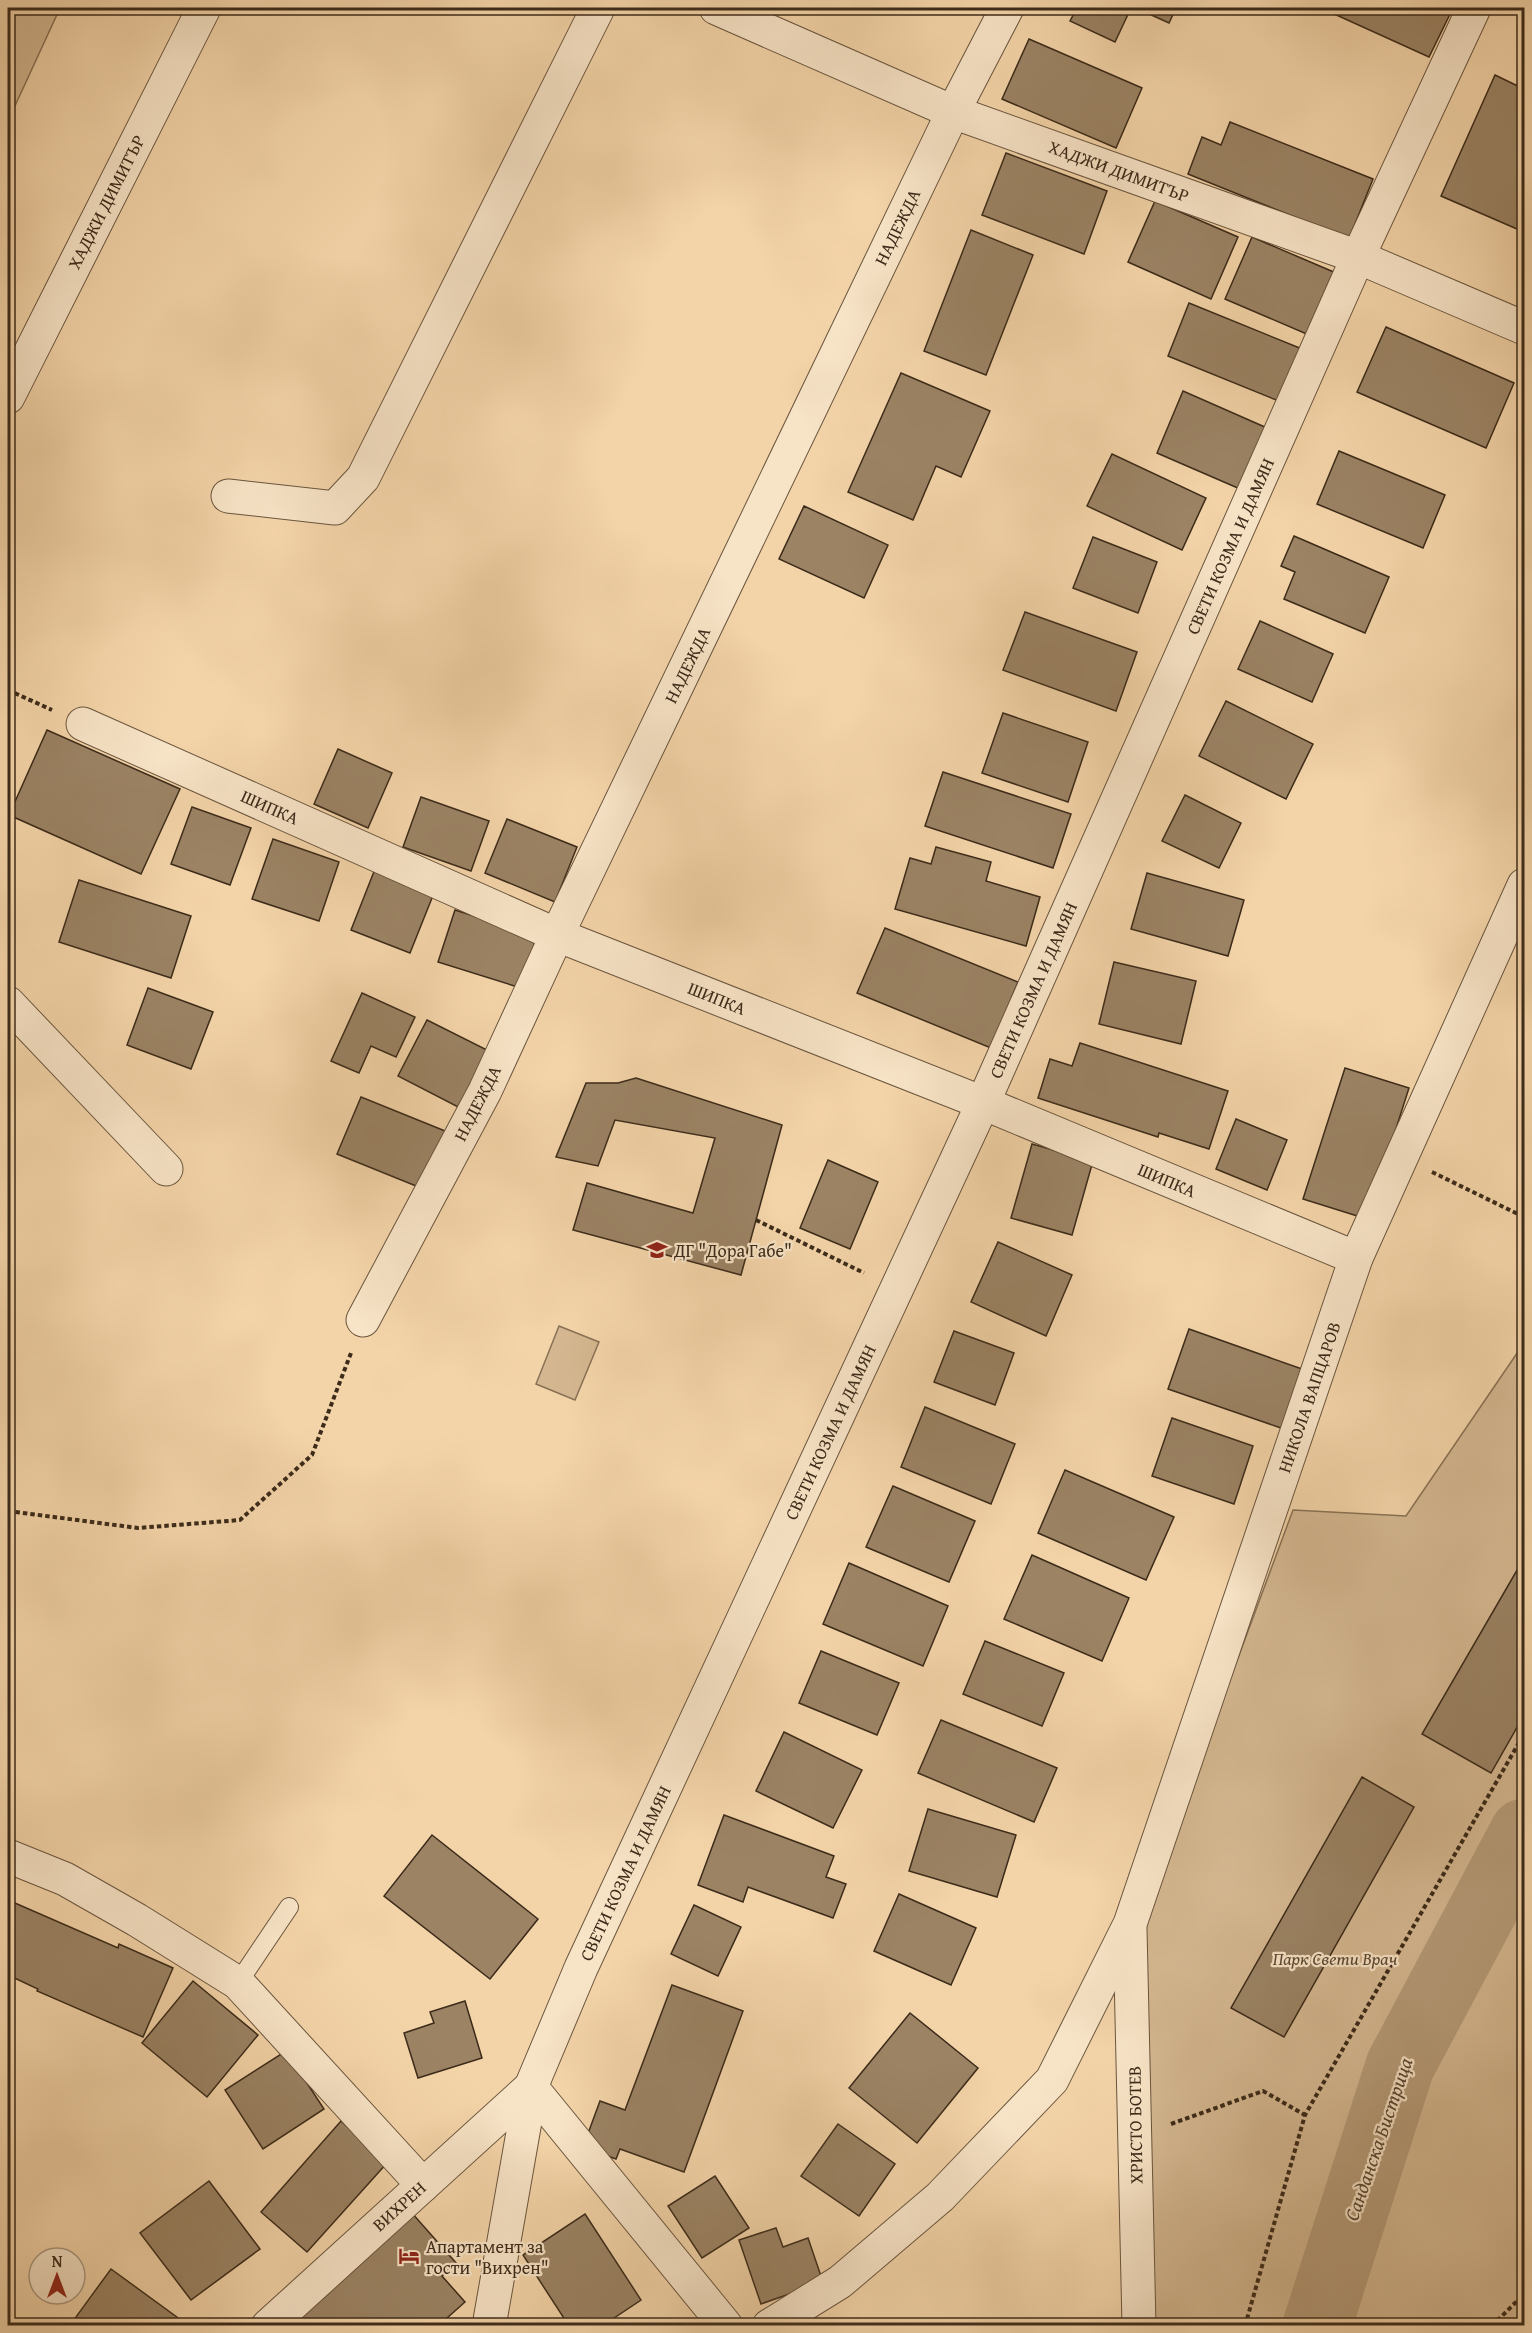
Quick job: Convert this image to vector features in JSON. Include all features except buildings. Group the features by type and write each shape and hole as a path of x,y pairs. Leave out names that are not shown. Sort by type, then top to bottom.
{"street":[{"name":"ХАДЖИ ДИМИТЪР","path":"8,397 204,8"},
{"path":"228,496 335,508 363,478 598,8"},
{"name":"ХАДЖИ ДИМИТЪР","path":"716,8 952,112 1358,257 1524,328"},
{"name":"НАДЕЖДА","path":"363,1320 485,1091 557,935 952,112 1007,8"},
{"name":"СВЕТИ КОЗМА И ДАМЯН","path":"531,2087 581,1968 983,1103 1358,257 1474,8"},
{"name":"ШИПКА","path":"83,724 557,935 983,1103 1356,1258"},
{"name":"НИКОЛА ВАПЦАРОВ","path":"1130,1924 1356,1258 1524,885"},
{"path":"8,1003 166,1169"},
{"path":"8,1856 65,1879 137,1920 237,1983 423,2185"},
{"path":"769,2325 840,2282 940,2197 1052,2080 1130,1924"},
{"name":"ХРИСТО БОТЕВ","path":"1130,1924 1139,2325"},
{"path":"490,2324 531,2087"},
{"path":"531,2087 726,2325"},
{"name":"ВИХРЕН","path":"268,2325 531,2087"}],"lane":[{"path":"237,1983 289,1907"}],"path":[{"path":"8,690 83,724"},
{"path":"1402,1157 1524,1217"},
{"path":"756,1220 897,1289"},
{"path":"8,1511 138,1528 240,1520 312,1455 363,1320"},
{"path":"1245,2325 1305,2115 1524,1734"},
{"path":"1136,2137 1263,2091 1305,2115"},
{"path":"1492,2325 1524,2294"}],"green space":[{"path":"8,8 60,8 8,121"},
{"path":"559,1326 599,1342 575,1400 536,1384"},
{"name":"Парк Свети Врач","path":"1524,1343 1524,2325 1149,2325 1144,1911 1293,1510 1406,1516"}],"waterway":[{"name":"Санданска Бистрица","path":"1317,2326 1400,2066 1524,1833"}],"place":[{"name":"ДГ \"Дора Габе\"","path":"657,1250"},
{"name":"Апартамент за гости \"Вихрен\"","path":"409,2256"}]}
